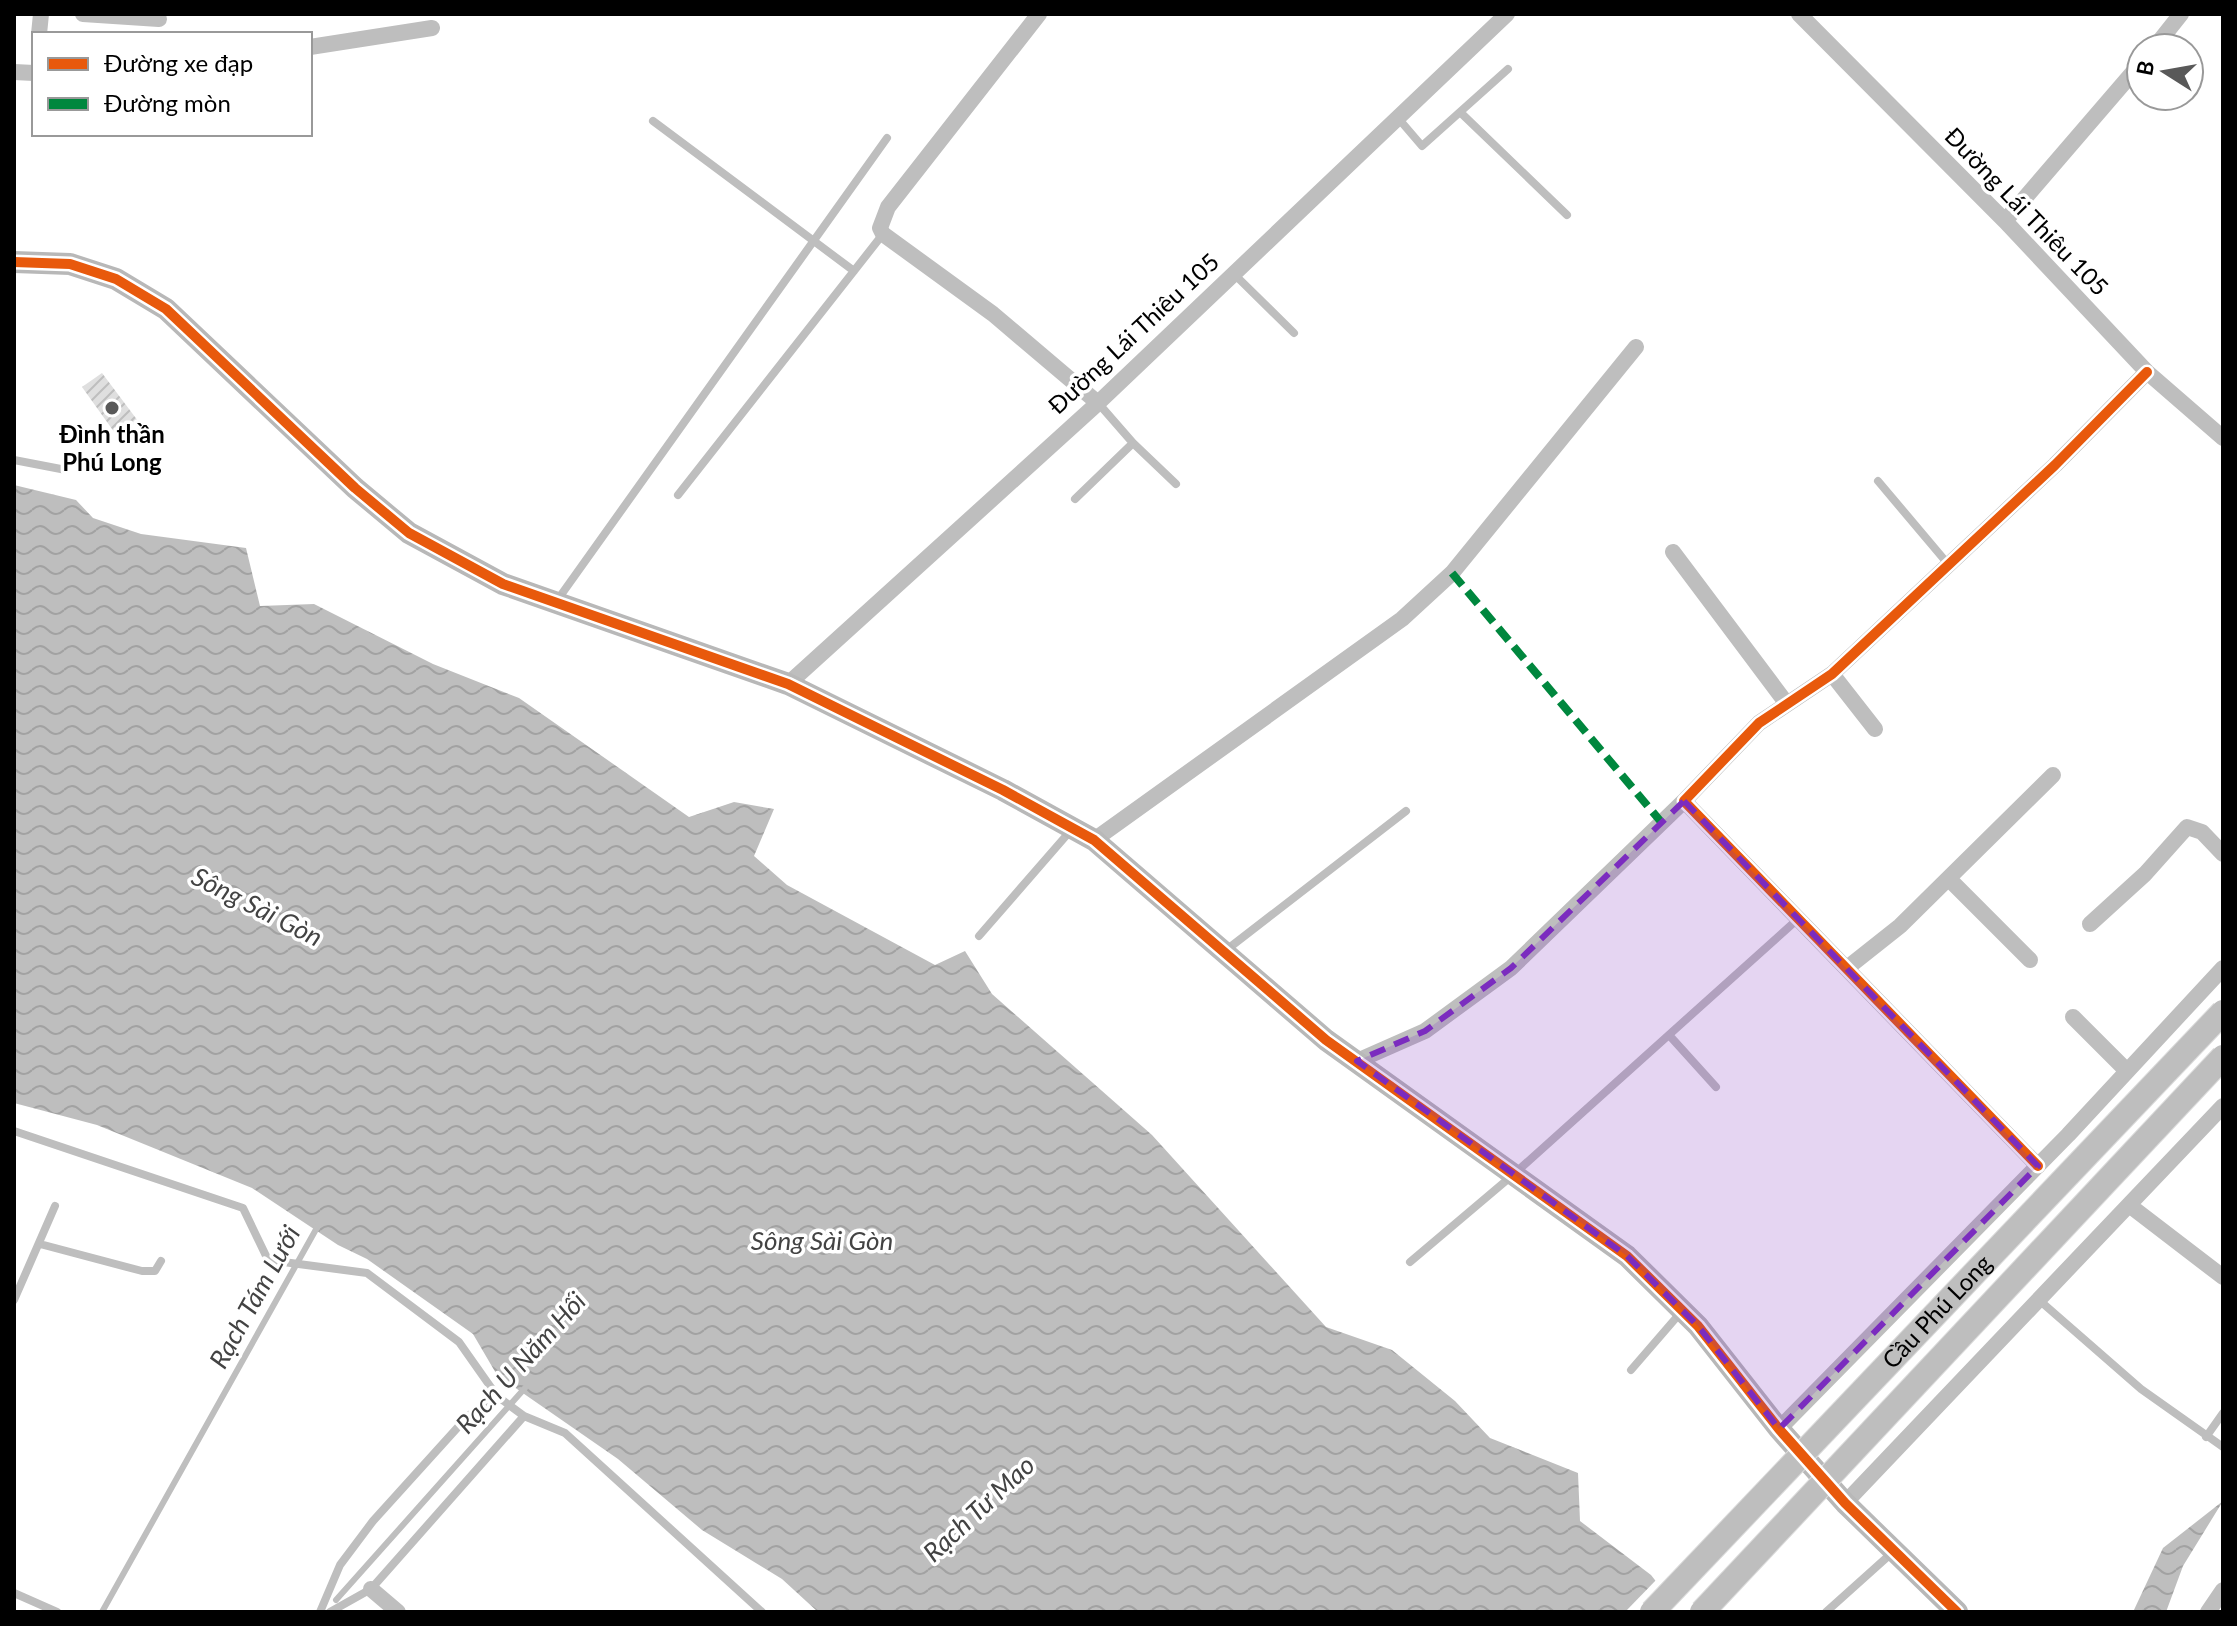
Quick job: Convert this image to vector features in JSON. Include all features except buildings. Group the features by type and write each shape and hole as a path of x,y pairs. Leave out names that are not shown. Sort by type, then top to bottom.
{"main road":[{"name":"Cầu Phú Long","path":"1652,1612 2223,1012"},
{"name":"Cầu Phú Long","path":"1702,1612 2223,1057"}],"street":[{"path":"83,14 160,22"},
{"path":"1039,14 888,207 881,222 883,234 993,314 1098,403"},
{"name":"Đường Lái Thiêu 105","path":"788,684 1098,403 1507,14"},
{"name":"Đường Lái Thiêu 105","path":"1799,14 2005,221 2147,372 2223,438"},
{"path":"2167,32 2181,14"},
{"path":"312,47 432,28"},
{"path":"2005,221 2125,82"},
{"path":"14,262 70,264 116,279 166,309 355,488 409,533 503,584 788,684 989,783 1094,840 1357,1061 1627,1256 1683,1311 1779,1429 1845,1503 1957,1612"},
{"path":"1094,840 1402,619 1442,582 1636,347"},
{"path":"1357,1061 1425,1031 1511,968 1684,801 1759,723 1832,674 2147,372"},
{"path":"1673,552 1787,704"},
{"path":"1832,674 1875,729"},
{"path":"1847,968 1900,926 2053,775"},
{"path":"1684,801 2038,1166"},
{"path":"2090,924 2145,874 2187,827 2202,832 2223,854"},
{"path":"1949,879 2030,960"},
{"path":"1779,1429 2038,1166 2223,968"},
{"path":"2073,1017 2127,1071"},
{"path":"1845,1503 2223,1106"},
{"path":"2129,1205 2223,1277"},
{"path":"371,1589 398,1612"},
{"path":"2208,1612 2223,1590"}],"lane":[{"path":"1398,117 1422,146 1508,69"},
{"path":"1460,112 1567,215"},
{"path":"653,121 854,271"},
{"path":"555,603 887,138"},
{"path":"678,495 883,234"},
{"path":"1234,274 1294,333"},
{"path":"1098,403 1133,443 1176,484"},
{"path":"1075,499 1133,443"},
{"path":"14,460 66,470"},
{"path":"1878,481 1948,565"},
{"path":"1224,952 1406,811"},
{"path":"979,936 1072,828"},
{"path":"1410,1262 1514,1174 1800,918"},
{"path":"1669,1035 1716,1087"},
{"path":"14,1131 243,1208 268,1260 367,1273 459,1342 498,1397 522,1414 565,1433 762,1612"},
{"path":"14,1300 55,1206"},
{"path":"40,1244 142,1271 155,1271 161,1261"},
{"path":"2039,1300 2141,1389 2223,1447"},
{"path":"1631,1370 1683,1311"},
{"path":"320,1612 340,1565 373,1521 468,1416 498,1397"},
{"path":"2206,1437 2223,1413"},
{"path":"330,1612 371,1589 522,1414"},
{"path":"1826,1612 1894,1551"},
{"path":"14,1593 57,1612"}],"highlighted area":[{"path":"1684,801 2038,1166 1779,1429 1698,1326 1627,1256 1357,1061 1425,1031 1511,968"}],"water":[{"name":"Sông Sài Gòn","path":"14,485 76,500 93,518 141,534 246,548 260,606 314,604 433,664 519,698 689,817 734,802 774,809 754,856 787,885 935,965 965,951 992,994 1152,1135 1326,1327 1392,1350 1455,1401 1490,1438 1578,1473 1580,1521 1651,1575 1680,1612 818,1612 782,1579 702,1530 618,1459 497,1375 473,1334 367,1259 338,1245 252,1188 97,1125 14,1103"},
{"path":"2223,1501 2183,1566 2166,1612 2133,1612 2163,1548"}],"pier":[{"path":"1658,1578 1684,1612 1625,1612"}],"waterway":[{"name":"Rạch Tám Lưới","path":"102,1612 319,1224"},
{"name":"Rạch U Năm Hối","path":"336,1600 525,1388"}],"marked path":[{"path":"1452,573 1662,823"}],"cycle path":[{"path":"14,262 70,264 116,279 166,309 355,488 409,533 503,584 788,684 1003,790 1094,840 1326,1040 1627,1256 1698,1326 1779,1429 1845,1503 1957,1612"},
{"path":"2038,1166 1684,801 1759,723 1832,674 2055,465 2147,372"}],"place":[{"name":"Đình thần Phú Long","path":"112,408"}],"water label":[{"name":"Rạch Tư Mao","path":"979,1509"}]}
